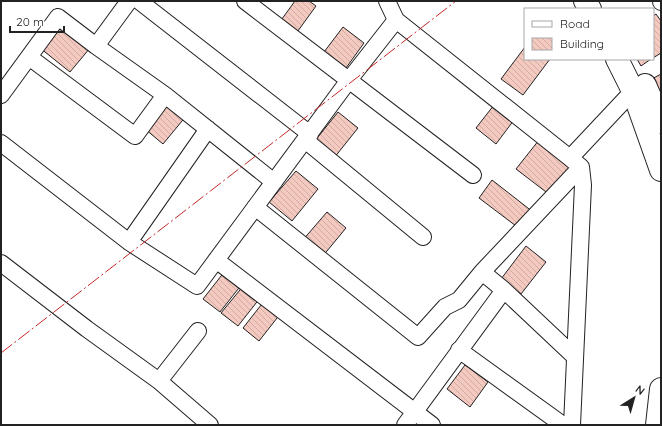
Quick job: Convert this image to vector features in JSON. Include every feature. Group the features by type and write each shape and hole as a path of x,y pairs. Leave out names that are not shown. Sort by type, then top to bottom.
{"street":[{"path":"96,46 129,1"},
{"path":"139,1 307,137 423,237"},
{"path":"245,1 473,175"},
{"path":"387,1 396,20 576,162 583,185 572,425"},
{"path":"1,95 58,18 165,95 274,182"},
{"path":"1,143 129,242 197,286 349,80 396,20"},
{"path":"29,57 135,136 165,95"},
{"path":"618,60 633,91 661,170"},
{"path":"633,60 644,82 661,122"},
{"path":"255,207 418,337 445,307 459,300 576,162 633,91"},
{"path":"129,242 208,129"},
{"path":"216,260 432,425"},
{"path":"1,263 87,329 159,381 210,425"},
{"path":"482,272 504,290 575,357"},
{"path":"405,425 504,290"},
{"path":"159,381 198,331"},
{"path":"459,350 563,425"},
{"path":"657,425 661,389"}],"building":[{"path":"295,1 309,1 316,6 295,35 279,23"},
{"path":"656,14 661,21 661,53 654,57 654,15"},
{"path":"60,23 90,48 70,72 40,48"},
{"path":"343,27 364,43 346,68 324,52"},
{"path":"524,48 524,60 549,60 523,95 501,79"},
{"path":"638,60 650,60 641,66"},
{"path":"661,74 661,98 650,80"},
{"path":"168,100 187,115 163,144 145,129"},
{"path":"494,105 514,120 496,144 476,128"},
{"path":"338,112 358,128 334,158 314,142"},
{"path":"539,140 573,166 550,195 516,169"},
{"path":"296,171 318,189 292,221 269,202"},
{"path":"492,180 533,212 520,229 479,198"},
{"path":"327,212 346,228 322,257 302,241"},
{"path":"526,246 546,262 521,294 501,279"},
{"path":"225,271 242,284 220,312 203,299"},
{"path":"244,285 260,298 238,326 221,313"},
{"path":"265,300 281,313 259,341 243,328"},
{"path":"465,365 488,382 470,407 447,389"}],"power":[{"path":"1,353 456,1"}]}
